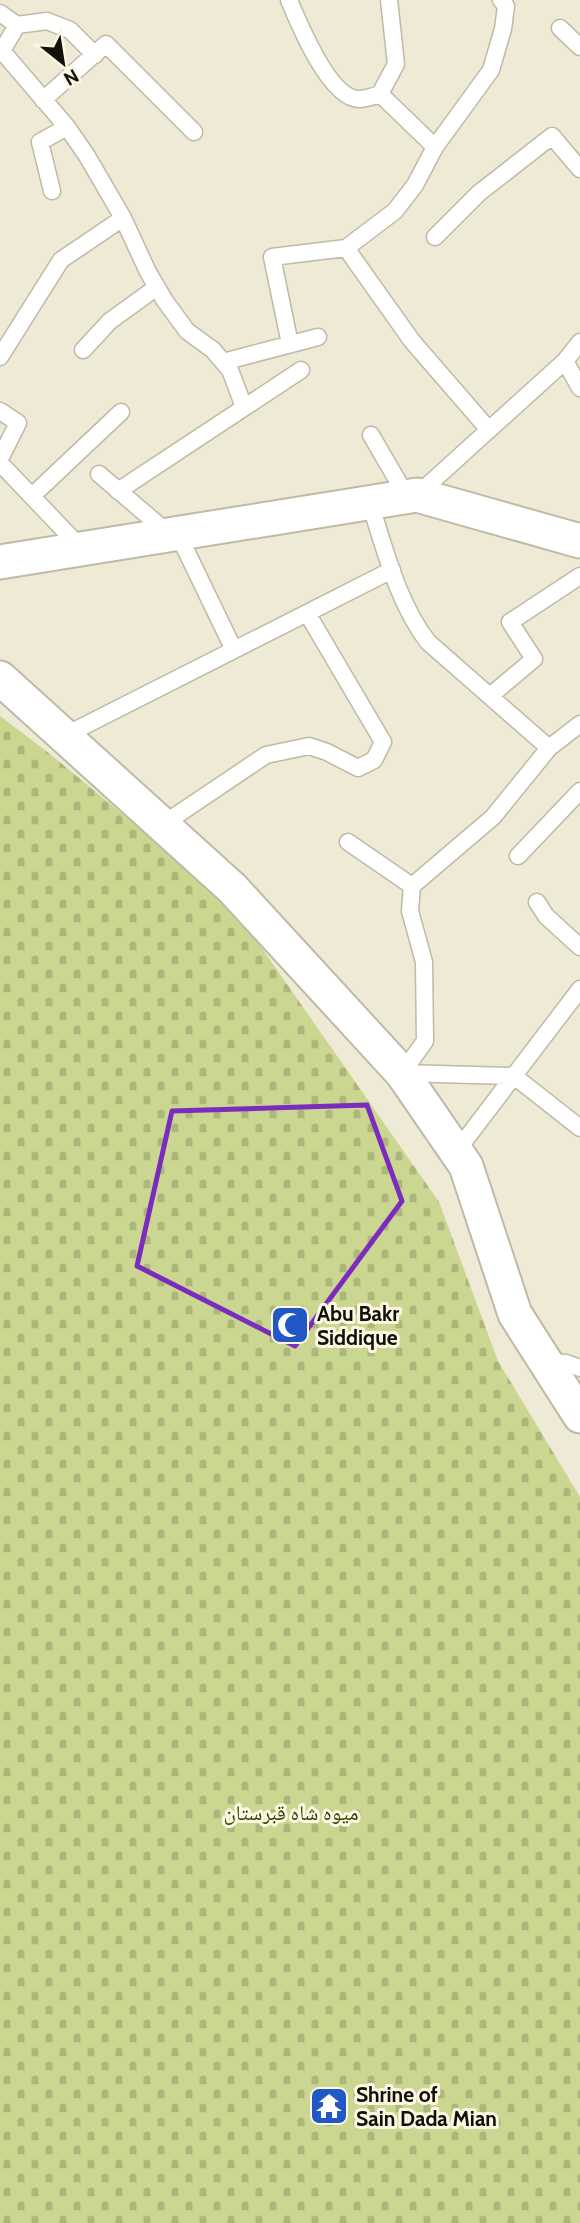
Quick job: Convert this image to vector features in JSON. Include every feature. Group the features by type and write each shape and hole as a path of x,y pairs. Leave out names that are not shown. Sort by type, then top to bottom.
{"street":[{"path":"0,562 412,496 580,541"},
{"path":"0,678 232,888 402,1073 466,1166 515,1314 580,1416"}],"lane":[{"path":"289,0 300,27 326,72 343,93 358,99 380,94 396,65 389,0"},
{"path":"290,344 272,257 346,247 395,211 415,185 435,146 491,70 503,29 506,6 501,0"},
{"path":"0,13 17,25 47,21 70,30 95,55"},
{"path":"17,25 2,51 67,127 123,218 156,287 187,331 213,350 230,370 244,407"},
{"path":"560,28 580,47"},
{"path":"43,100 106,44 194,132"},
{"path":"380,94 435,146"},
{"path":"52,191 40,142 67,127"},
{"path":"435,237 479,193 552,136 580,169"},
{"path":"0,358 61,260 123,218"},
{"path":"346,247 412,341 489,430"},
{"path":"83,349 110,321 156,287"},
{"path":"223,362 318,337"},
{"path":"371,435 412,496 565,361 580,342"},
{"path":"565,361 580,388"},
{"path":"118,491 301,370"},
{"path":"0,411 18,423 0,461 82,550"},
{"path":"32,496 121,412"},
{"path":"99,474 174,534 234,650"},
{"path":"370,503 392,570 414,624 428,642 549,748"},
{"path":"64,736 392,570"},
{"path":"490,696 534,659 510,622 580,576"},
{"path":"162,825 266,755 309,746 358,768 374,760 383,742 307,612"},
{"path":"402,1073 425,1041 424,962 410,911 412,886 492,817 549,748 580,724"},
{"path":"518,856 580,791"},
{"path":"348,842 412,886"},
{"path":"537,902 546,916 580,947"},
{"path":"456,1152 580,989"},
{"path":"402,1073 514,1076 580,1128"},
{"path":"546,1362 566,1363 580,1368"}],"highlighted area":[{"path":"367,1105 402,1201 295,1346 137,1266 172,1111"}],"green space":[{"name":"میوہ شاہ قبرستان","path":"0,716 231,904 439,1202 498,1361 580,1497 580,2223 0,2223"}],"place":[{"name":"Abu Bakr Siddique","path":"290,1325"},
{"name":"Shrine of Sain Dada Mian","path":"329,2106"}]}
